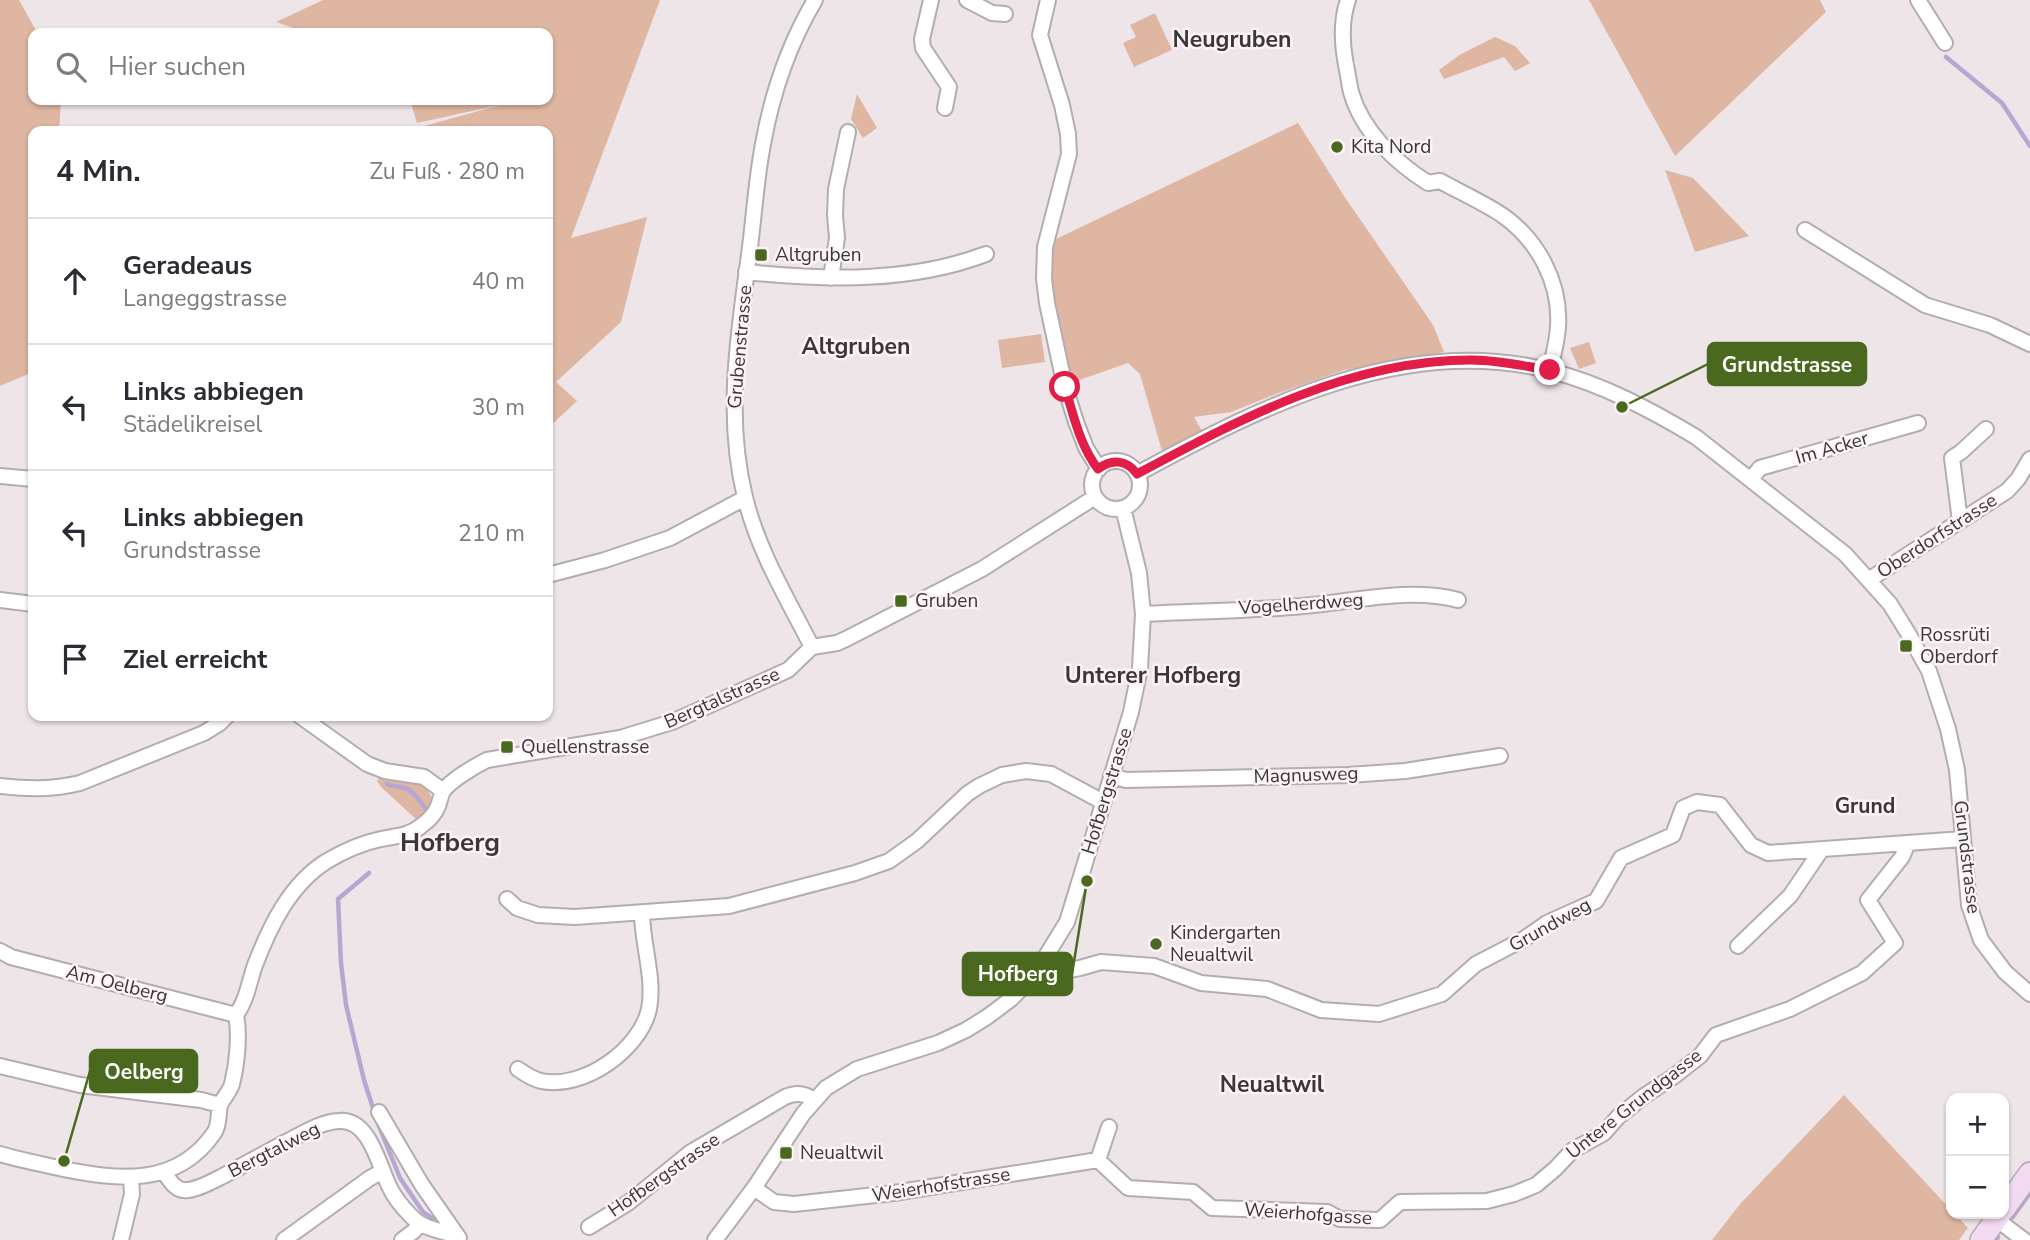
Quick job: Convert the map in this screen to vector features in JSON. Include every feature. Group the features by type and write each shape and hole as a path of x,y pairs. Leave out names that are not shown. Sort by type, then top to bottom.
{"main road":[{"path":"2009,1202 2030,1173"},
{"path":"1981,1240 1996,1219"}],"street":[{"name":"Grubenstrasse","path":"812,647 782,593 758,540 745,498 736,450 734,400 758,174 769,117 783,68 815,0"},
{"path":"931,0 922,44 949,87 946,108"},
{"path":"967,0 992,13 1005,14"},
{"path":"1048,0 1040,34 1062,105 1069,155 1045,247 1044,279 1065,387 1086,447 1098,469"},
{"path":"1348,0 1343,26 1343,51 1351,93 1359,112 1375,136 1394,159 1427,183 1440,181 1502,216 1525,235 1542,257 1554,287 1558,312 1550,370"},
{"path":"1918,0 1945,43"},
{"path":"831,278 836,237 836,189 848,132"},
{"path":"1805,230 1925,305 1990,325 2030,344"},
{"path":"746,272 831,278 884,276 961,263 986,254"},
{"name":"Grundstrasse","path":"1137,474 1283,401 1362,375 1413,364 1494,361 1550,370 1597,387 1669,421 1696,437 1845,554 1870,579 1908,632 1929,671 1946,722 1957,769 1969,905 1981,940 2004,972 2030,994"},
{"name":"Im Acker","path":"1751,479 1760,468 1917,424"},
{"path":"1960,521 1952,458 1986,429"},
{"name":"Oberdorfstrasse","path":"1870,579 1998,498 2013,486 2030,459"},
{"path":"1112,462 1119,462 1133,468 1137,474 1140,488 1138,495 1123,508 1107,508 1095,497 1092,483 1098,469 1112,462"},
{"path":"0,476 28,479"},
{"name":"Bergtalstrasse","path":"0,1154 109,1177 149,1176 186,1161 203,1148 218,1128 220,1105 232,1085 239,1029 236,1015 270,930 282,907 304,879 325,862 350,848 404,835 419,828 438,807 443,791 487,760 620,738 672,722 788,670 812,647 837,643 916,604 982,569 1095,497"},
{"path":"553,574 606,560 670,538 745,498"},
{"name":"Hofbergstrasse","path":"715,1240 814,1100 831,1084 857,1069 938,1043 966,1030 1011,999 1033,977 1067,922 1137,688 1140,668 1143,614 1137,560 1123,508"},
{"name":"Vogelherdweg","path":"1143,614 1301,607 1395,596 1443,596 1458,600"},
{"path":"0,600 28,603"},
{"path":"0,786 35,790 80,783 204,733 222,721"},
{"path":"306,721 367,764 385,771 424,777 443,791"},
{"name":"Magnusweg","path":"1111,776 1126,779 1349,775 1405,771 1500,756"},
{"path":"507,898 517,908 538,915 575,918 729,906 855,873 889,860 917,841 967,794 1002,775 1027,771 1051,774 1103,802"},
{"name":"Grundweg","path":"1033,977 1101,962 1154,966 1200,983 1267,989 1321,1010 1379,1014 1442,994 1476,964 1524,939 1547,923 1596,901 1621,858 1673,835 1683,808 1698,802 1720,805 1751,845 1774,853 1963,839"},
{"name":"Untere Grundgasse","path":"1487,1201 1536,1185 1573,1150 1604,1133 1618,1117 1644,1096 1700,1056 1716,1035 1790,1009 1862,973 1895,943 1868,900 1902,857 1908,843"},
{"path":"1738,946 1790,896 1822,849"},
{"path":"518,1069 542,1082 568,1081 608,1064 636,1037 646,1019 650,1002 642,913"},
{"name":"Am Oelberg","path":"0,951 11,957 236,1015"},
{"path":"0,1066 79,1085 201,1100 220,1105"},
{"name":"Hofbergstrasse","path":"589,1227 628,1203 691,1152 785,1097 801,1094 814,1100"},
{"path":"379,1112 422,1185 459,1238"},
{"name":"Bergtalweg","path":"164,1172 172,1184 179,1189 189,1190 214,1181 314,1128 342,1120 356,1124 367,1136 390,1189 420,1224 459,1238"},
{"path":"1098,1160 1109,1126"},
{"name":"Weierhofgasse","path":"1098,1160 1128,1188 1193,1192 1212,1209 1327,1212 1340,1219 1380,1220 1400,1202 1487,1201"},
{"name":"Weierhofstrasse","path":"754,1188 774,1202 794,1204 894,1193 1098,1160"},
{"path":"284,1240 383,1171"},
{"path":"121,1240 132,1194 131,1177"},
{"path":"2005,1219 2024,1240"},
{"path":"402,1240 420,1224"}],"shaded area":[{"path":"0,0 19,0 35,28 28,28 28,105 61,105 59,126 28,126 28,374 0,386"},
{"path":"323,0 660,0 571,238 647,217 621,322 556,382 577,401 553,423 553,126 424,126 500,105 553,105 553,28 293,28 276,22"},
{"path":"1589,0 1820,0 1826,12 1675,156"},
{"path":"1155,13 1172,50 1134,67 1123,43 1136,37 1130,25"},
{"path":"1495,37 1515,46 1530,63 1515,71 1504,57 1444,79 1439,70 1461,54"},
{"path":"857,94 877,128 863,138 851,119"},
{"path":"412,105 499,105 417,123"},
{"path":"1298,123 1344,196 1433,325 1444,352 1344,370 1231,412 1194,417 1202,431 1162,451 1140,374 1128,363 1068,384 1049,300 1050,245 1054,240"},
{"path":"1665,170 1693,178 1749,236 1695,252"},
{"path":"1041,334 1045,362 1002,368 998,340"},
{"path":"1589,342 1596,363 1579,369 1570,348"},
{"path":"380,777 411,780 424,786 432,799 418,821 381,787 377,781"},
{"path":"1844,1095 1946,1205 1946,1219 1960,1219 1968,1228 1959,1240 1712,1240 1741,1203"}],"waterway":[{"path":"1946,57 2002,103 2030,146"},
{"path":"387,784 408,789 425,808"},
{"path":"369,873 338,899 346,1005 373,1108"},
{"path":"377,1121 400,1178 423,1212 438,1222"},
{"path":"2012,1218 2030,1193"}],"place":[{"name":"Kita Nord","path":"1337,147"},
{"name":"Altgruben","path":"761,255"},
{"name":"Grundstrasse","path":"1622,407"},
{"name":"Gruben","path":"901,601"},
{"name":"Rossrüti Oberdorf","path":"1906,646"},
{"name":"Quellenstrasse","path":"507,747"},
{"name":"Hofberg","path":"1087,881"},
{"name":"Kindergarten Neualtwil","path":"1156,944"},
{"name":"Neualtwil","path":"786,1153"},
{"name":"Oelberg","path":"64,1161"}],"district":[{"name":"Neugruben","path":"1232,39"},
{"name":"Altgruben","path":"856,346"},
{"name":"Unterer Hofberg","path":"1153,675"},
{"name":"Grund","path":"1865,806"},
{"name":"Hofberg","path":"450,842"},
{"name":"Neualtwil","path":"1272,1084"}],"route":[{"path":"1065,387 1093,463 1098,469 1104,464 1119,462 1133,468 1137,474 1283,401 1362,375 1413,364 1469,360 1550,370"}]}
